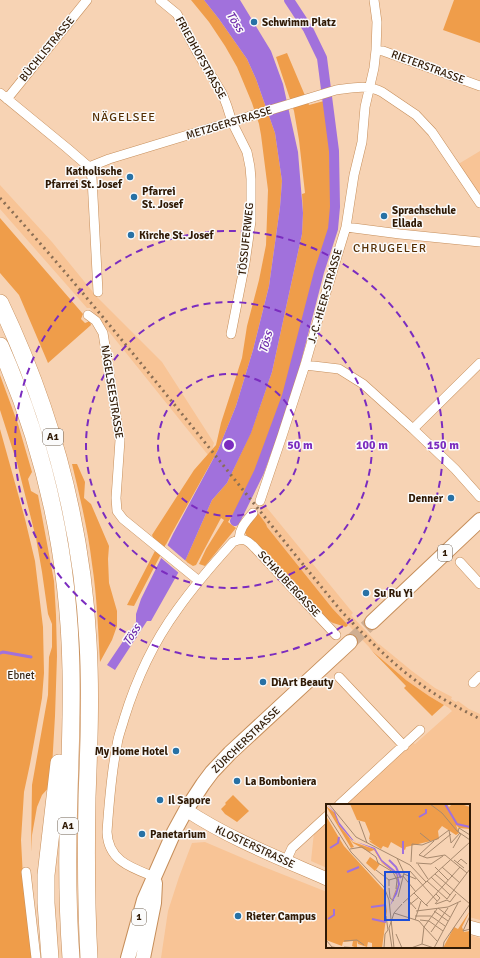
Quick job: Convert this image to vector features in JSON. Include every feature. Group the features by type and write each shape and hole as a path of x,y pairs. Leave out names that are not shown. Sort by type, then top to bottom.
{"highway":[{"name":"A1","path":"0,303 30,370 54,442 67,492 81,566 86,608 89,668 87,916 89,958"},
{"name":"A1","path":"0,346 30,424 44,471 60,545 67,599 72,694 68,847 68,899 71,958"},
{"name":"A1","path":"46,958 47,863 60,749 72,694"}],"main road":[{"name":"1","path":"372,622 480,520"},
{"name":"ZÜRCHERSTRASSE","path":"128,958 144,900 170,841 186,810 212,772 230,753 350,642"},
{"name":"ZÜRCHERSTRASSE","path":"143,958 154,903 155,876"}],"street":[{"name":"BÜCHLISTRASSE","path":"3,96 87,0"},
{"name":"FRIEDHOFSTRASSE","path":"160,0 177,14 197,52 222,93 232,122"},
{"name":"J.-C.-HEER-STRASSE","path":"260,501 305,365 320,309 346,227 354,175 362,142 365,107 376,50 377,22 374,0"},
{"name":"RIETERSTRASSE","path":"376,50 383,50 480,86"},
{"name":"METZGERSTRASSE","path":"89,166 336,90 363,86 370,87"},
{"path":"370,87 382,92 416,115 432,132 480,203"},
{"path":"3,96 89,166 92,178 98,292"},
{"name":"TÖSSUFERWEG","path":"231,334 251,221 251,179 246,152 232,122"},
{"path":"346,227 480,242"},
{"name":"NÄGELSEESTRASSE","path":"88,316 96,321 102,333 120,440 116,498 117,511 123,519 199,581"},
{"path":"413,429 480,363"},
{"path":"305,365 339,369 363,384 413,429 480,497"},
{"path":"155,876 125,864 116,856 108,840 107,832 111,782 117,743 130,698 142,669 156,642 170,620 199,581 233,542 239,539 240,531 253,513"},
{"name":"SCHAUBERGASSE","path":"239,539 244,539 250,543 336,635"},
{"path":"460,562 480,584"},
{"path":"339,677 404,746"},
{"path":"340,804 420,730"},
{"name":"KLOSTERSTRASSE","path":"186,810 215,828 326,879"},
{"path":"286,861 292,848 326,817"},
{"path":"26,872 46,958"},
{"path":"470,927 480,930"}],"shaded area":[{"path":"480,151 480,203 455,166"},
{"path":"0,185 52,242 97,297 162,362 214,443 211,454 208,455 90,308 87,308 0,209"},
{"path":"263,503 353,613 351,615 379,645 435,688 452,697 451,699 456,702 458,701 469,709 480,714 480,920 470,917 470,804 345,804 413,743 415,744 452,711 406,680 383,662 332,608 324,615 264,534 266,524 259,514"},
{"path":"326,821 326,868 311,861 314,832"},
{"path":"205,842 326,892 326,948 470,948 470,935 480,938 480,958 161,958 168,911 192,843"}],"green space":[{"path":"191,0 204,0 247,59 256,79 275,133 282,181 280,207 269,286 253,350 236,406 218,450 134,606 127,605 157,547 152,535 194,470 216,445 221,423 242,358 247,326 266,245 268,190 259,124 237,67 209,22"},
{"path":"454,0 480,0 480,43 443,30"},
{"path":"287,53 309,105 324,101 329,146 332,207 327,239 307,304 285,396 249,491 228,522 236,528 205,566 199,564 206,549 224,520 221,518 196,565 193,566 185,561 212,500 227,483 251,432 272,372 302,234 302,194 305,193 299,140 294,111 276,57"},
{"path":"0,218 83,314 81,319 85,323 90,321 91,325 48,363 19,295 0,273"},
{"path":"0,375 18,424 32,472 28,479 31,491 38,495 54,581 57,656 51,785 42,795 37,807 32,835 31,852 32,785 48,695 49,657 52,647 52,624 48,614 36,538 17,463 0,410"},
{"name":"Ebnet","path":"0,429 35,561 43,627 44,673 42,698 24,792 21,840 23,878 35,958 0,958"},
{"path":"72,464 77,464 85,482 84,498 91,504 109,546 109,583 117,611 117,626 112,640 100,662 94,576 84,514"},
{"path":"258,513 267,527 332,608 348,625 346,627 328,620 247,536 245,533 245,527"},
{"path":"372,651 406,680 444,705 432,716 404,688 406,686"},
{"path":"233,795 249,811 237,822 225,814 221,809"}],"water":[{"name":"Töss","path":"204,0 240,0 271,51 283,84 298,152 303,213 302,234 272,372 251,433 227,483 212,500 186,559 151,621 147,621 115,670 107,665 136,622 136,614 141,599 173,534 218,450 236,406 253,350 269,286 280,207 282,181 275,133 256,79 247,59"}],"pier":[{"path":"166,544 187,562 180,574 160,557"}],"waterway":[{"path":"235,521 259,472 287,396 319,272 333,229 335,207 334,151 322,58 308,29 289,0"},
{"path":"0,653 3,652 31,657"}],"tunnel":[{"path":"350,642 372,622"}],"railway":[{"path":"0,198 131,351 342,612 362,633 405,672 441,698 480,719"}],"place":[{"name":"Schwimm Platz","path":"254,22"},
{"name":"Katholische Pfarrei St. Josef","path":"130,177"},
{"name":"Pfarrei St. Josef","path":"134,197"},
{"name":"Sprachschule Ellada","path":"384,216"},
{"name":"Kirche St. Josef","path":"131,235"},
{"name":"Denner","path":"451,498"},
{"name":"Su Ru Yi","path":"366,593"},
{"name":"DiArt Beauty","path":"263,682"},
{"name":"My Home Hotel","path":"176,751"},
{"name":"La Bomboniera","path":"237,781"},
{"name":"Il Sapore","path":"160,800"},
{"name":"Panetarium","path":"142,834"},
{"name":"Rieter Campus","path":"238,916"}],"district":[{"name":"NÄGELSEE","path":"124,117"},
{"name":"CHRUGELER","path":"390,248"}]}
